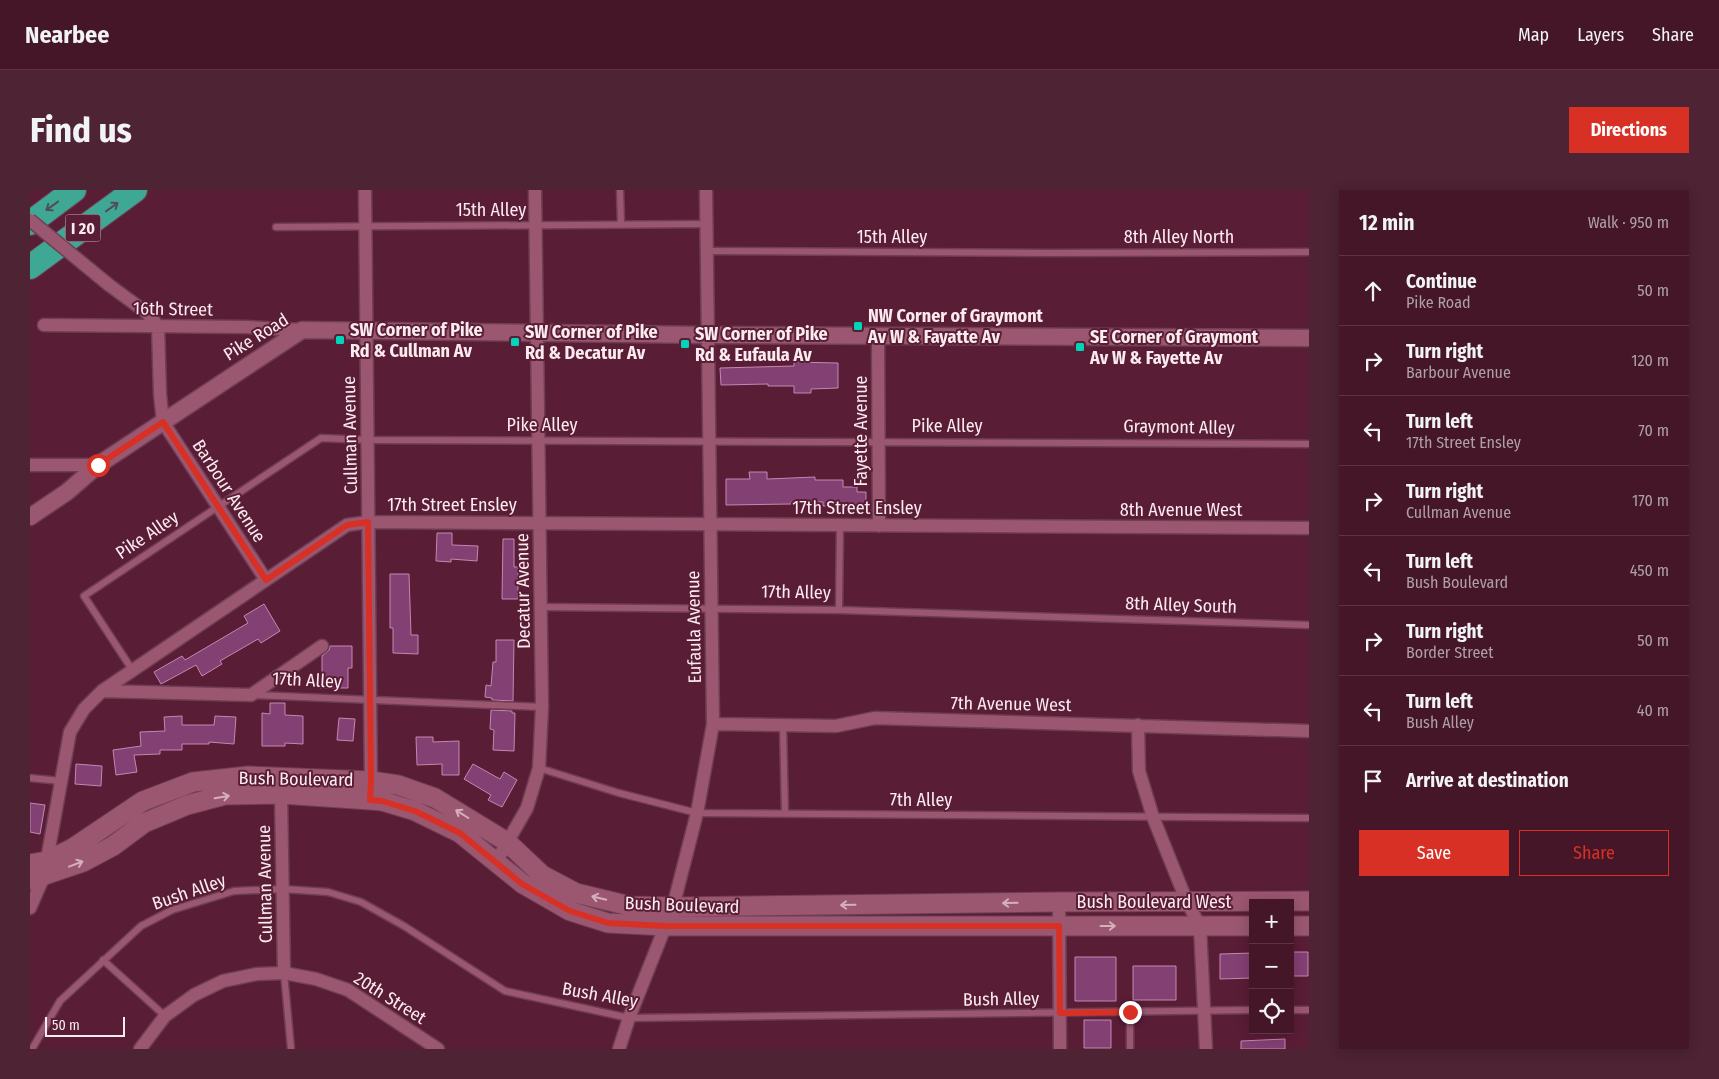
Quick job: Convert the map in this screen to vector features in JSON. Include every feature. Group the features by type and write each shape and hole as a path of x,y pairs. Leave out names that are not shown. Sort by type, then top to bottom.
{"highway":[{"name":"I 20","path":"30,222 74,190"},
{"name":"I 20","path":"30,266 135,190"}],"main road":[{"name":"Bush Boulevard","path":"38,870 143,801 192,782 248,776 371,781 398,785 435,798 506,842 542,875 576,892 630,906 1059,902"},
{"name":"Bush Boulevard","path":"38,870 83,862 113,846 144,822 188,805 226,795 281,794 382,801 415,811 460,833 522,884 570,911 608,923 665,926 1059,926"},
{"name":"Bush Boulevard West","path":"1059,902 1309,901"},
{"name":"Bush Boulevard West","path":"1059,926 1249,926"},
{"path":"1294,926 1309,926"}],"street":[{"name":"Cullman Avenue","path":"365,190 370,800"},
{"name":"Decatur Avenue","path":"496,862 506,842 528,808 540,768 542,707 535,190"},
{"name":"Eufaula Avenue","path":"619,1049 673,907 697,813 713,724 706,190"},
{"path":"30,222 147,313 158,326 160,394 163,422"},
{"name":"16th Street","path":"44,325 246,327 302,330"},
{"name":"Pike Road","path":"30,517 67,492 98,465 302,330 1309,338"},
{"name":"Fayette Avenue","path":"878,336 879,526"},
{"name":"Barbour Avenue","path":"163,422 219,505 266,580"},
{"path":"30,465 98,465"},
{"name":"17th Street Ensley","path":"38,870 61,781 70,732 84,709 102,692 133,670 347,525 368,522 539,522 1052,527"},
{"name":"8th Avenue West","path":"1052,527 1309,528"},
{"name":"17th Alley","path":"102,692 251,695 322,646"},
{"name":"7th Avenue West","path":"713,724 836,726 876,718 1309,730"},
{"path":"1138,725 1139,771 1154,817 1188,902 1200,926 1206,1049"},
{"name":"Cullman Avenue","path":"281,794 284,973"},
{"path":"30,908 38,870"},
{"path":"1059,902 1060,1049"},
{"name":"20th Street","path":"140,1049 165,1016 194,995 223,981 257,974 284,973 316,979 348,990 438,1049"}],"lane":[{"path":"620,190 621,224"},
{"name":"15th Alley","path":"276,227 706,224"},
{"name":"15th Alley","path":"706,251 1048,253"},
{"name":"8th Alley North","path":"1048,253 1309,252"},
{"name":"Pike Alley","path":"133,670 84,596 321,438 368,440 879,442 1048,440"},
{"name":"Graymont Alley","path":"1048,440 1309,444"},
{"path":"840,526 840,610"},
{"name":"17th Alley","path":"541,607 840,610 1051,616"},
{"name":"8th Alley South","path":"1051,616 1309,625"},
{"name":"17th Alley","path":"251,695 542,707"},
{"path":"783,725 785,814"},
{"name":"7th Alley","path":"540,768 619,793 697,813 1309,818"},
{"path":"30,778 61,781"},
{"name":"Bush Alley","path":"32,1049 60,1001 141,926 172,910 234,892 282,889 328,892 361,902 404,926 505,992 630,1018 1249,1010"},
{"path":"103,960 165,1016"},
{"path":"284,973 291,1049"},
{"path":"1294,1010 1309,1010"},
{"path":"1130,1012 1130,1049"}],"building":[{"path":"794,362 838,363 838,388 811,389 811,393 794,393 794,386 768,386 768,384 721,385 720,368 794,366"},
{"path":"749,472 767,472 767,479 815,477 815,480 843,480 843,487 857,487 857,492 866,492 866,505 823,506 823,502 791,502 791,504 726,505 726,479 750,479"},
{"path":"437,533 452,533 452,545 478,546 477,561 451,559 451,562 436,561"},
{"path":"503,539 514,539 514,567 518,567 518,599 502,599"},
{"path":"390,574 409,574 411,635 418,635 418,654 393,653 393,628 390,628"},
{"path":"264,604 280,631 261,643 258,639 220,661 222,664 202,676 196,665 161,684 154,672 182,656 185,660 248,623 244,616"},
{"path":"496,640 514,640 513,701 492,700 492,698 485,697 486,685 491,686 493,662 496,662"},
{"path":"330,646 352,646 352,668 348,668 348,688 320,688 322,656 329,650"},
{"path":"270,703 285,703 285,715 303,716 303,744 285,743 285,746 262,746 262,713 270,714"},
{"path":"491,710 512,711 512,713 515,713 514,751 493,750 494,730 490,729"},
{"path":"182,716 182,725 214,725 215,716 236,717 234,744 209,742 209,744 182,744 182,750 160,750 160,754 134,755 137,772 116,775 113,750 141,746 140,732 165,731 164,717"},
{"path":"339,718 355,719 353,741 337,740"},
{"path":"416,737 433,737 433,742 459,741 459,775 442,775 442,764 417,765"},
{"path":"76,764 102,766 101,786 75,784"},
{"path":"473,764 500,779 504,772 517,780 502,807 488,800 491,795 464,779"},
{"path":"30,803 45,805 40,834 30,832"},
{"path":"1294,952 1308,952 1308,976 1294,976"},
{"path":"1249,953 1249,978 1220,979 1220,954"},
{"path":"1075,957 1116,957 1116,1001 1075,1001"},
{"path":"1133,966 1176,966 1176,1000 1133,1000"},
{"path":"1084,1020 1111,1020 1111,1048 1084,1048"},
{"path":"1285,1039 1285,1049 1241,1049 1241,1041"}],"place":[{"name":"NW Corner of Graymont Av W & Fayatte Av","path":"858,326"},
{"name":"SW Corner of Pike Rd & Cullman Av","path":"340,340"},
{"name":"SW Corner of Pike Rd & Decatur Av","path":"515,342"},
{"name":"SW Corner of Pike Rd & Eufaula Av","path":"685,344"},
{"name":"SE Corner of Graymont Av W & Fayette Av","path":"1080,347"}],"route":[{"path":"98,465 163,422 219,505 266,580 347,525 368,522 370,800 382,801 415,811 460,833 522,884 570,911 608,923 665,926 1059,926 1060,1013 1130,1012"}]}
